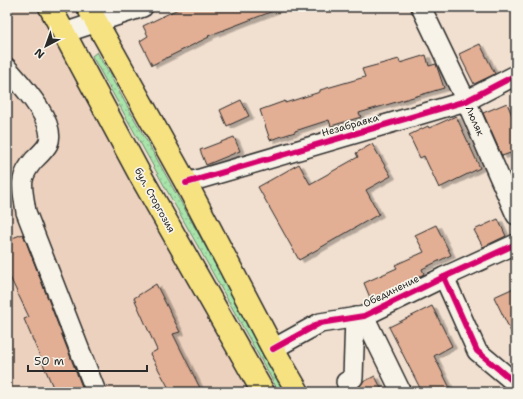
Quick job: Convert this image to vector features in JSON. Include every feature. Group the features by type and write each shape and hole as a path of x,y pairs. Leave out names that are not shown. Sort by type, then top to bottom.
{"main road":[{"name":"бул. Сторгозия","path":"50,7 139,173 263,392"},
{"path":"92,15 186,183 298,392"}],"street":[{"path":"64,33 92,15 143,7"},
{"name":"Люляк","path":"421,7 466,101 516,215"},
{"path":"7,68 26,90 47,121 50,132 48,144 26,170 22,182 26,212 96,392"},
{"name":"Незабравка","path":"186,183 466,101 516,75"},
{"name":"Обединение","path":"274,349 320,323 360,317 516,244"},
{"path":"444,277 477,351 514,382 516,386"},
{"path":"346,382 353,378 360,317"},
{"path":"360,317 401,392"}],"shaded area":[{"path":"7,7 51,7 251,392 7,392"}],"green space":[{"path":"97,52 287,392 279,392 92,56"}],"building":[{"path":"182,7 281,8 208,36 209,37 152,65 140,41 148,36 143,26"},
{"path":"480,44 495,74 474,84 459,54"},
{"path":"426,55 429,66 436,64 444,88 359,113 361,117 331,126 329,120 270,140 260,110 365,77 362,69 399,59 400,63"},
{"path":"241,100 249,116 227,126 220,110"},
{"path":"507,103 516,125 516,151 502,156 483,113"},
{"path":"456,116 480,168 439,188 424,156 420,158 409,135 428,126 429,128"},
{"path":"234,137 240,151 206,165 200,150"},
{"path":"372,144 391,176 366,190 379,214 299,260 258,187 299,164 310,184 358,157 356,153"},
{"path":"498,219 506,236 483,247 474,230"},
{"path":"436,225 451,255 422,269 424,274 371,300 364,283 397,268 395,265 424,252 415,235"},
{"path":"23,234 84,392 55,392 24,319 29,317 7,271 7,240"},
{"path":"156,284 180,332 173,334 202,392 171,392 150,354 157,350 134,298"},
{"path":"516,287 516,342 494,297"},
{"path":"432,306 452,346 434,356 452,392 422,392 389,327"},
{"path":"375,376 383,392 350,392 359,387 363,382"}],"cycle path":[{"path":"186,183 466,101 516,75"},
{"path":"273,349 320,323 364,316 516,244"},
{"path":"444,277 477,351 514,382 516,386"}]}
